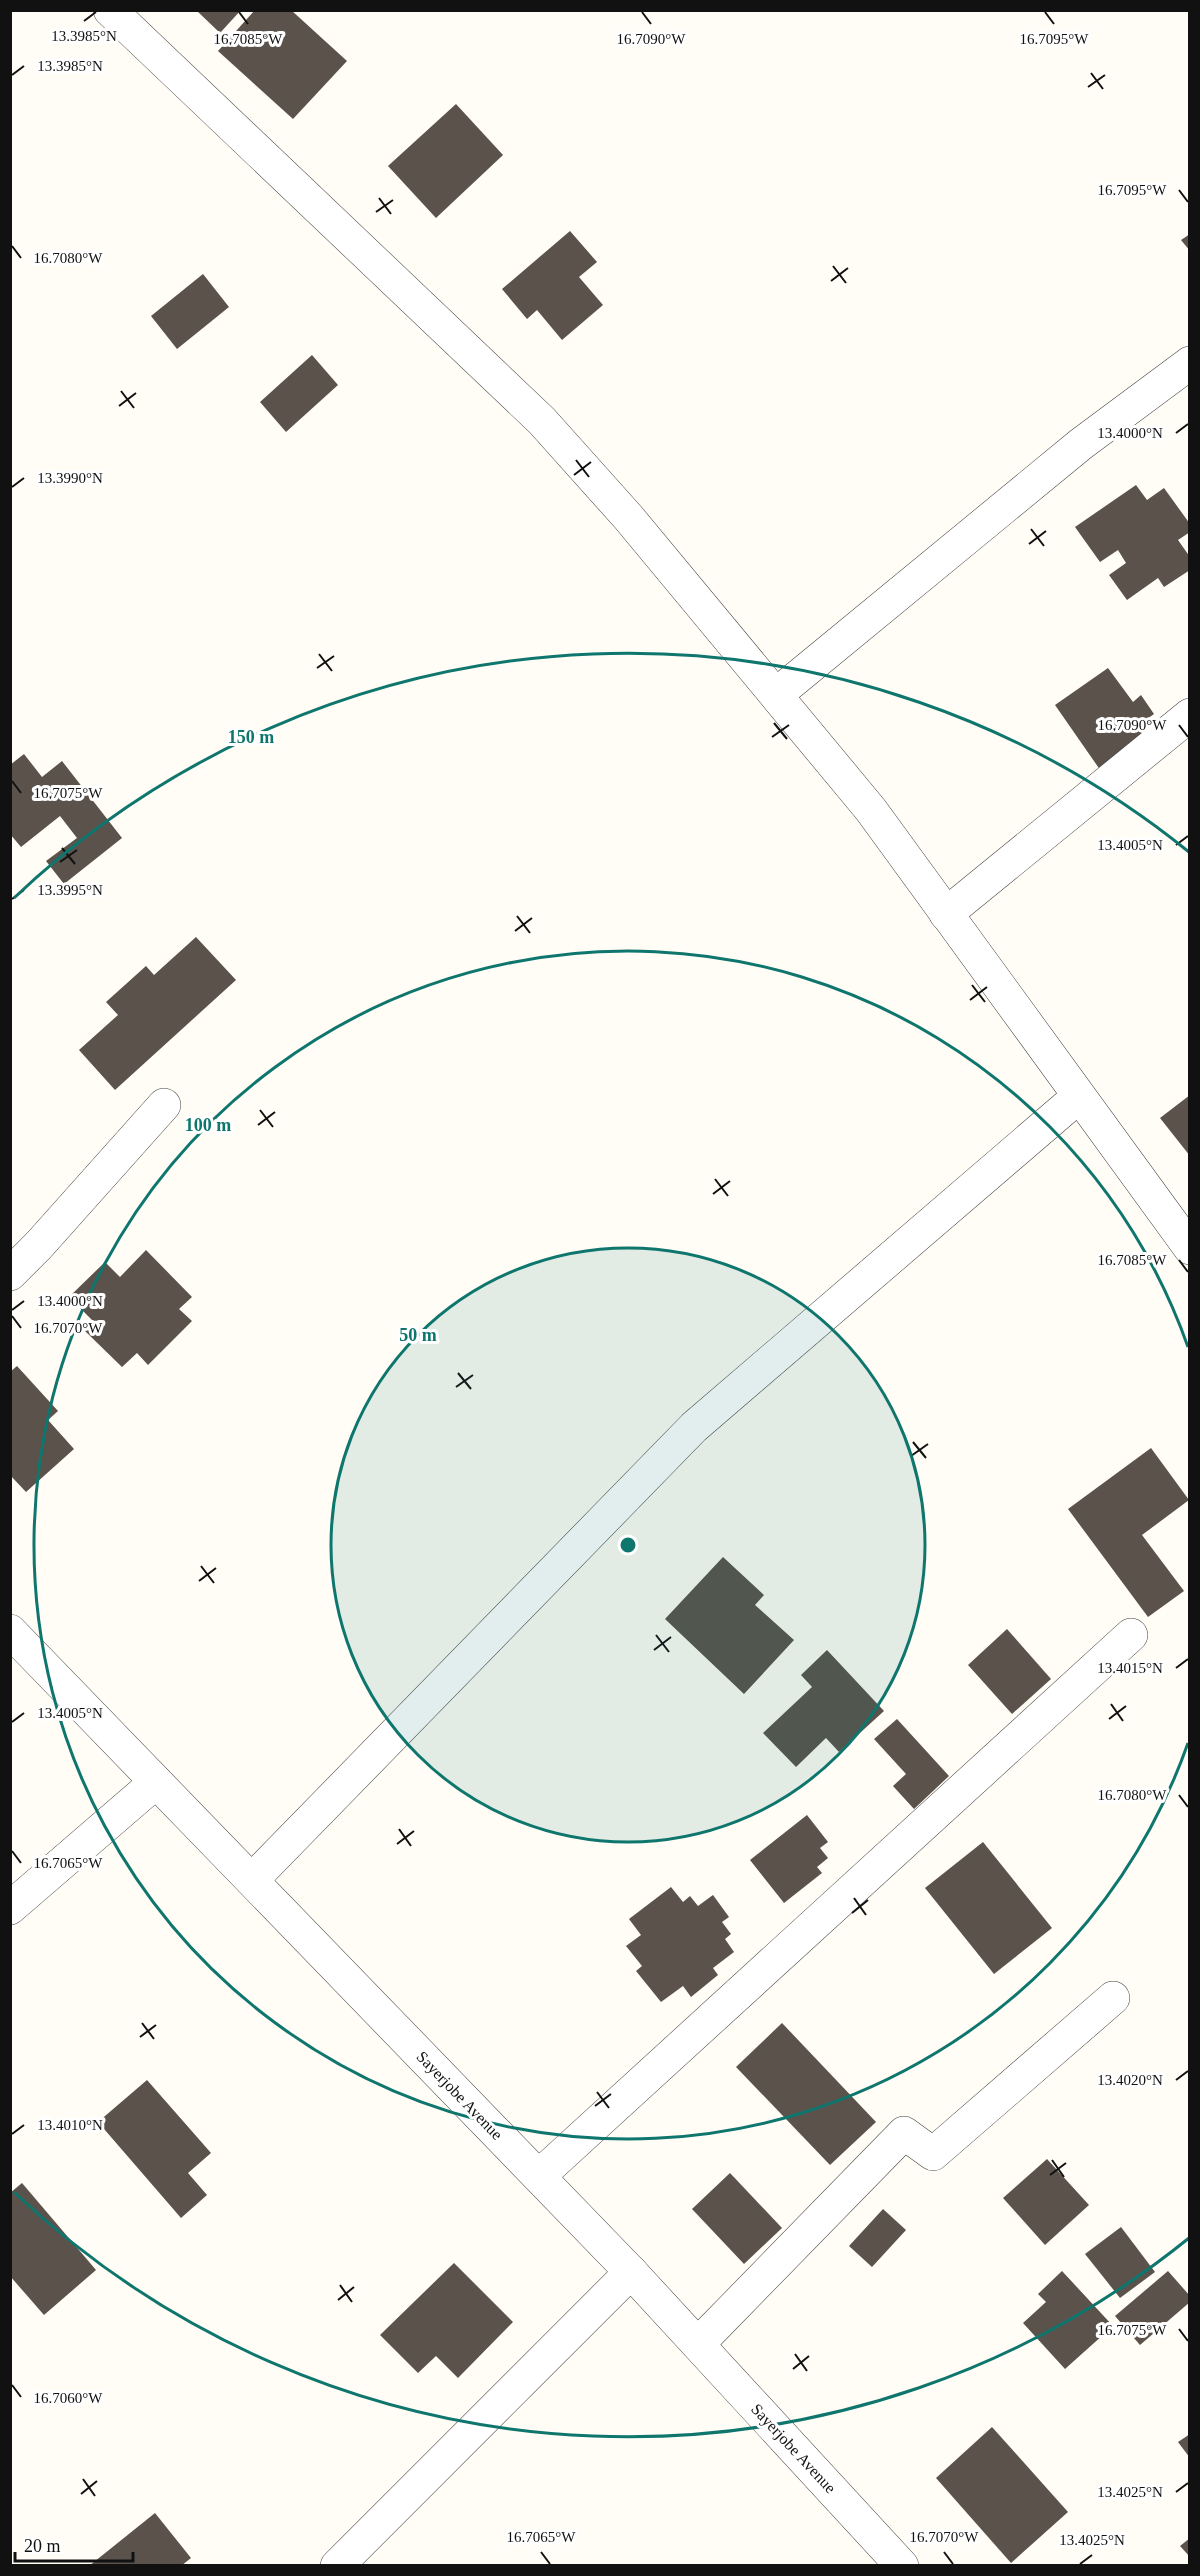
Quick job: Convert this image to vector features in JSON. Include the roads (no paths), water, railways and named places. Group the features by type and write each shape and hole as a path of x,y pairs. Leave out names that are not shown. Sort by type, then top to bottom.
{"street":[{"path":"110,10 542,422 628,517 871,810 1190,1248"},
{"path":"777,694 1081,444 1190,363"},
{"path":"946,914 1190,715"},
{"path":"252,1880 693,1427 1078,1097"},
{"path":"10,1274 39,1245 164,1105"},
{"name":"Sayerjobe Avenue","path":"10,1631 631,2272 902,2565"},
{"path":"539,2176 1131,1635"},
{"path":"10,1908 156,1782"},
{"path":"698,2344 904,2133 933,2154 1113,1998"},
{"path":"337,2565 631,2272"}]}
